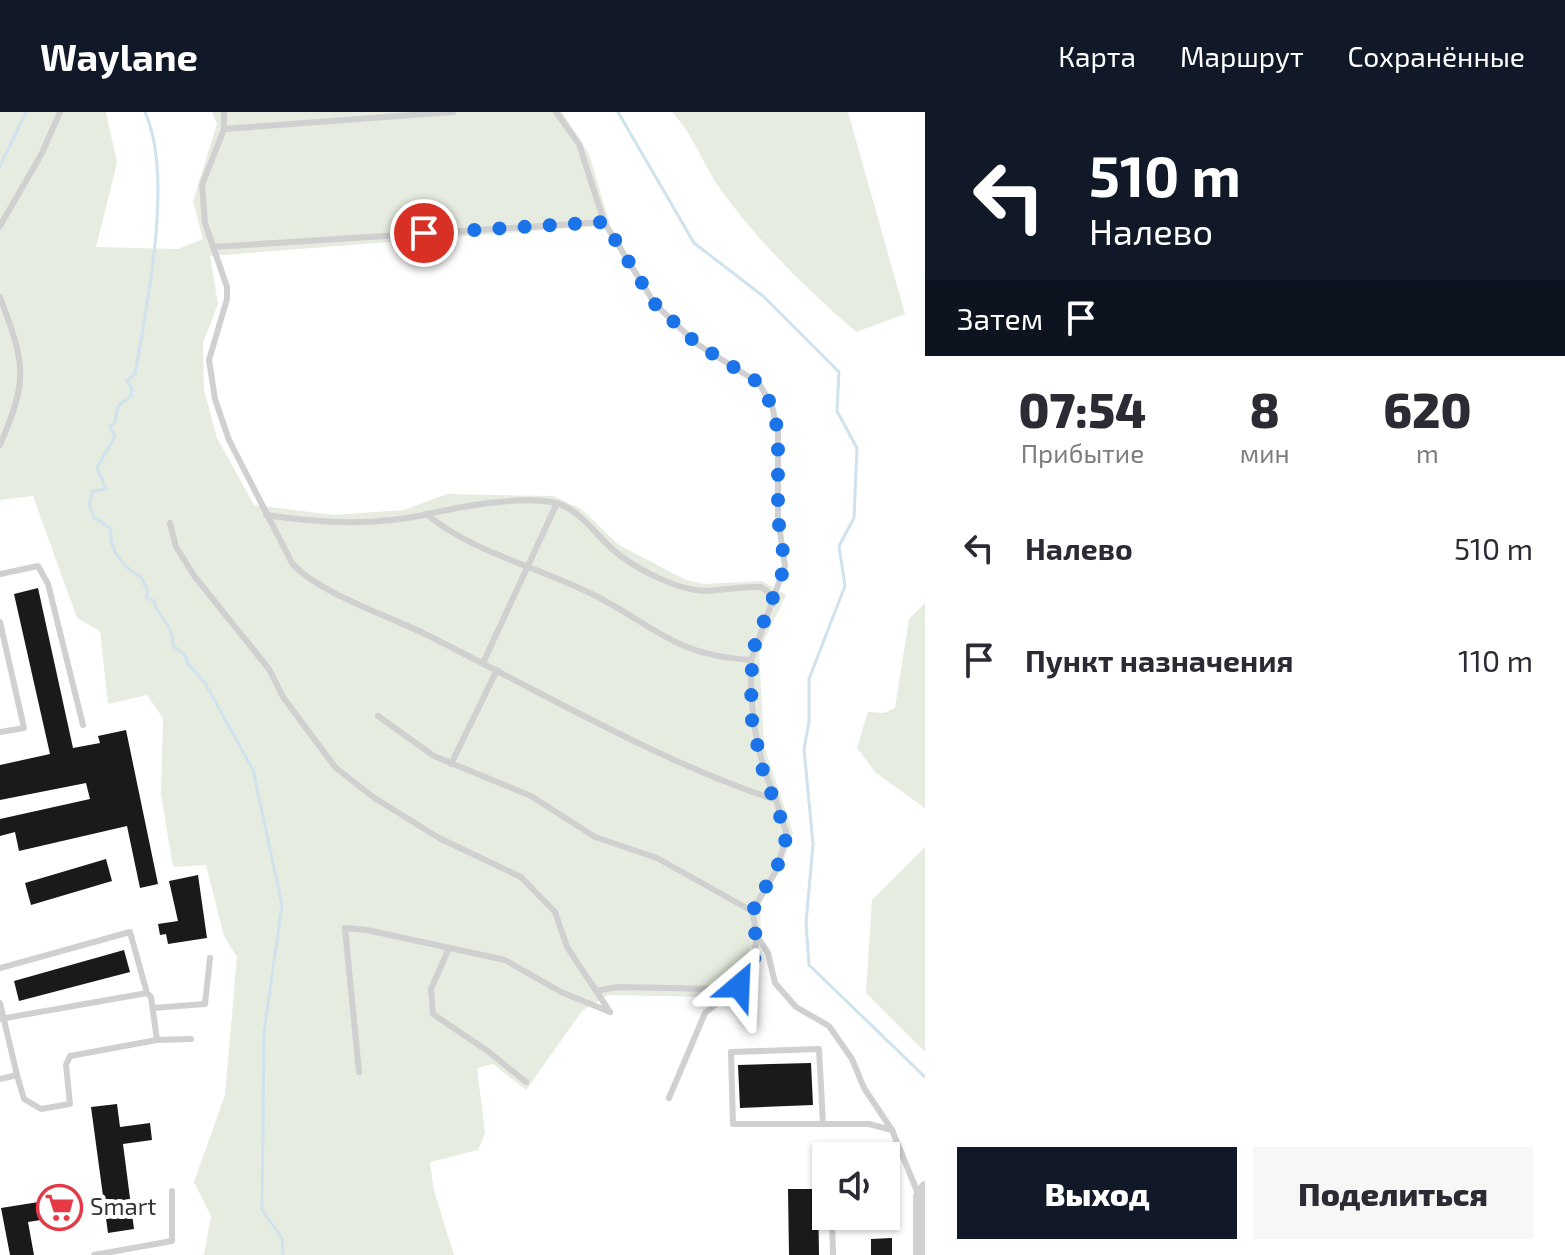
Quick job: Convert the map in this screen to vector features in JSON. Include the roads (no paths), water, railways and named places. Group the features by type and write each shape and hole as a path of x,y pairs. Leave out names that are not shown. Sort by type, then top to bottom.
{"street":[{"path":"919,1255 922,1191"}],"lane":[{"path":"0,226 8,206 42,153 60,112"},
{"path":"224,112 224,129 202,185 205,223 225,278 227,299 209,360 215,399 229,440 278,542 300,572 642,742 776,800"},
{"path":"224,129 453,112"},
{"path":"556,112 579,144 604,222 655,304 697,344 759,383 772,406 778,432 778,518 785,566 751,660 752,720 763,771 787,836 776,871 752,911 757,936 752,969 739,986 705,1013 669,1098"},
{"path":"213,247 604,222"},
{"path":"0,297 23,364 17,405 0,445"},
{"path":"266,515 333,521 426,514 461,505 557,503 578,515 608,545 641,568 703,591 761,587 767,591 773,604"},
{"path":"483,663 557,503"},
{"path":"426,514 441,526 596,596 674,643 708,655 751,660"},
{"path":"170,523 176,547 195,577 269,669 283,697 335,767 373,797 439,838 521,877 555,912 567,947 610,1012 561,992 505,960 345,928 359,1072"},
{"path":"0,574 38,566 48,584 83,725"},
{"path":"0,622 24,728 0,732"},
{"path":"451,764 497,670"},
{"path":"378,716 403,736 451,764 531,796 595,837 657,858 752,911"},
{"path":"0,968 130,932 153,1008 157,1040"},
{"path":"757,936 768,953 775,983 796,1007 829,1026 852,1059 864,1088 892,1130 922,1191"},
{"path":"449,948 431,989 433,1014 526,1082"},
{"path":"153,1008 205,1004 210,958"},
{"path":"596,991 617,987 718,989 752,969"},
{"path":"2,1019 147,993"},
{"path":"0,1003 24,1099 41,1109 70,1104 66,1065 70,1056 157,1040 191,1039"},
{"path":"823,1124 819,1049 731,1052 733,1124 823,1124 869,1124 892,1130"},
{"path":"0,1079 17,1075"},
{"path":"96,1255 172,1241 172,1191"},
{"path":"832,1230 833,1255"}],"waterway":[{"path":"0,166 26,112"},
{"path":"145,112 157,170 158,205 151,278 135,374 127,381 132,388 131,396 118,406 115,423 110,426 115,436 97,468 106,489 93,491 89,504 94,517 111,529 112,543 118,557 141,577 148,592 146,597 154,601 168,627 173,646 185,655 188,664 205,683 253,770 282,905 264,1032 262,1210 282,1238 283,1255"},
{"path":"618,112 694,243 763,296 839,372 837,411 857,448 854,518 839,546 845,586 809,679 809,722 804,749 813,844 806,923 809,965 925,1077"}],"place":[{"name":"Smart","path":"59,1207"}]}
